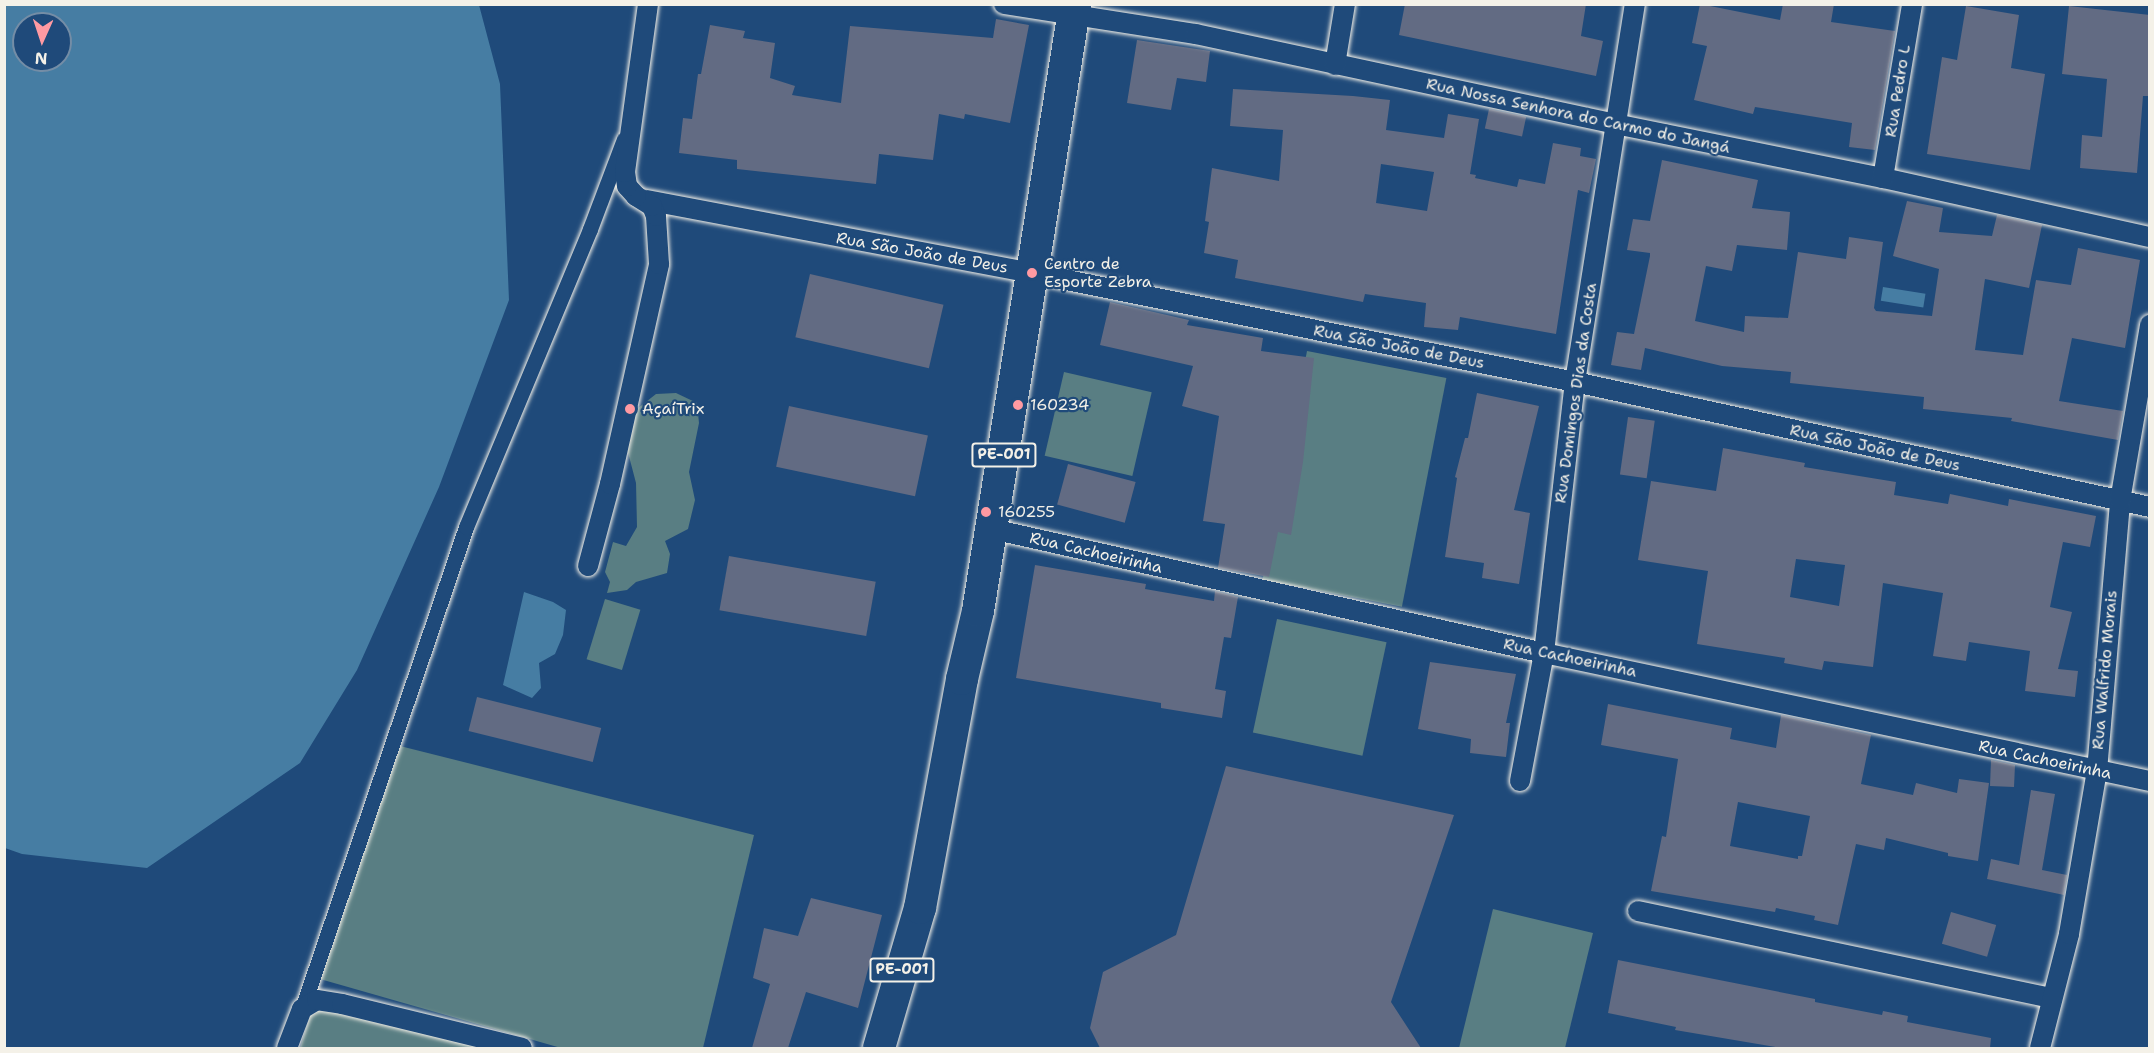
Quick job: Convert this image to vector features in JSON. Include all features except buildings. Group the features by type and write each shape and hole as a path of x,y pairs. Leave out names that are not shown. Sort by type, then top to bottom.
{"main road":[{"name":"PE-001","path":"879,1048 920,908 992,529 1074,10"}],"street":[{"path":"588,566 610,484 659,264 656,216 646,200 636,196 627,186 625,172 648,4"},
{"name":"Rua Nossa Senhora do Carmo do Jangá","path":"1004,4 1074,10 1196,34 1615,124 1883,178 2150,237"},
{"path":"1335,65 1345,4"},
{"name":"Rua Domingos Dias da Costa","path":"1520,782 1544,653 1575,382 1635,4"},
{"name":"Rua Pedro L","path":"1883,178 1912,4"},
{"path":"287,1048 466,527 590,229 634,112"},
{"name":"Rua São João de Deus","path":"646,200 1032,273 1575,382 2150,507"},
{"name":"Rua Walfrido Morais","path":"2040,1048 2069,934 2097,771 2120,501 2150,325"},
{"name":"Rua Cachoeirinha","path":"992,529 1544,653 2150,781"},
{"path":"1638,911 2052,998"},
{"path":"302,1008 317,1000 342,1004 522,1048"}],"green space":[{"path":"1307,351 1446,378 1402,607 1263,580"},
{"path":"1064,372 1152,392 1132,476 1045,456"},
{"path":"676,393 697,403 699,423 689,472 695,500 688,529 665,541 670,554 667,573 636,582 627,590 607,593 610,582 605,572 613,542 626,546 637,527 636,483 625,441 637,409 656,394"},
{"path":"605,599 640,610 622,670 587,659"},
{"path":"1277,619 1387,642 1362,756 1253,732"},
{"path":"392,744 754,835 703,1048 561,1048 306,975"},
{"path":"1493,909 1593,933 1565,1048 1459,1048"},
{"path":"313,1006 480,1048 300,1048"}],"water":[{"path":"5,4 479,5 500,84 509,300 439,487 357,670 300,763 147,868 22,854 5,848"},
{"path":"1883,287 1925,294 1923,308 1881,301"},
{"path":"524,592 553,602 566,610 563,635 555,654 539,663 541,688 532,698 503,685"}],"place":[{"name":"Centro de Esporte Zebra","path":"1032,273"},
{"name":"160234","path":"1018,405"},
{"name":"AçaíTrix","path":"630,409"},
{"name":"160255","path":"986,512"}]}
